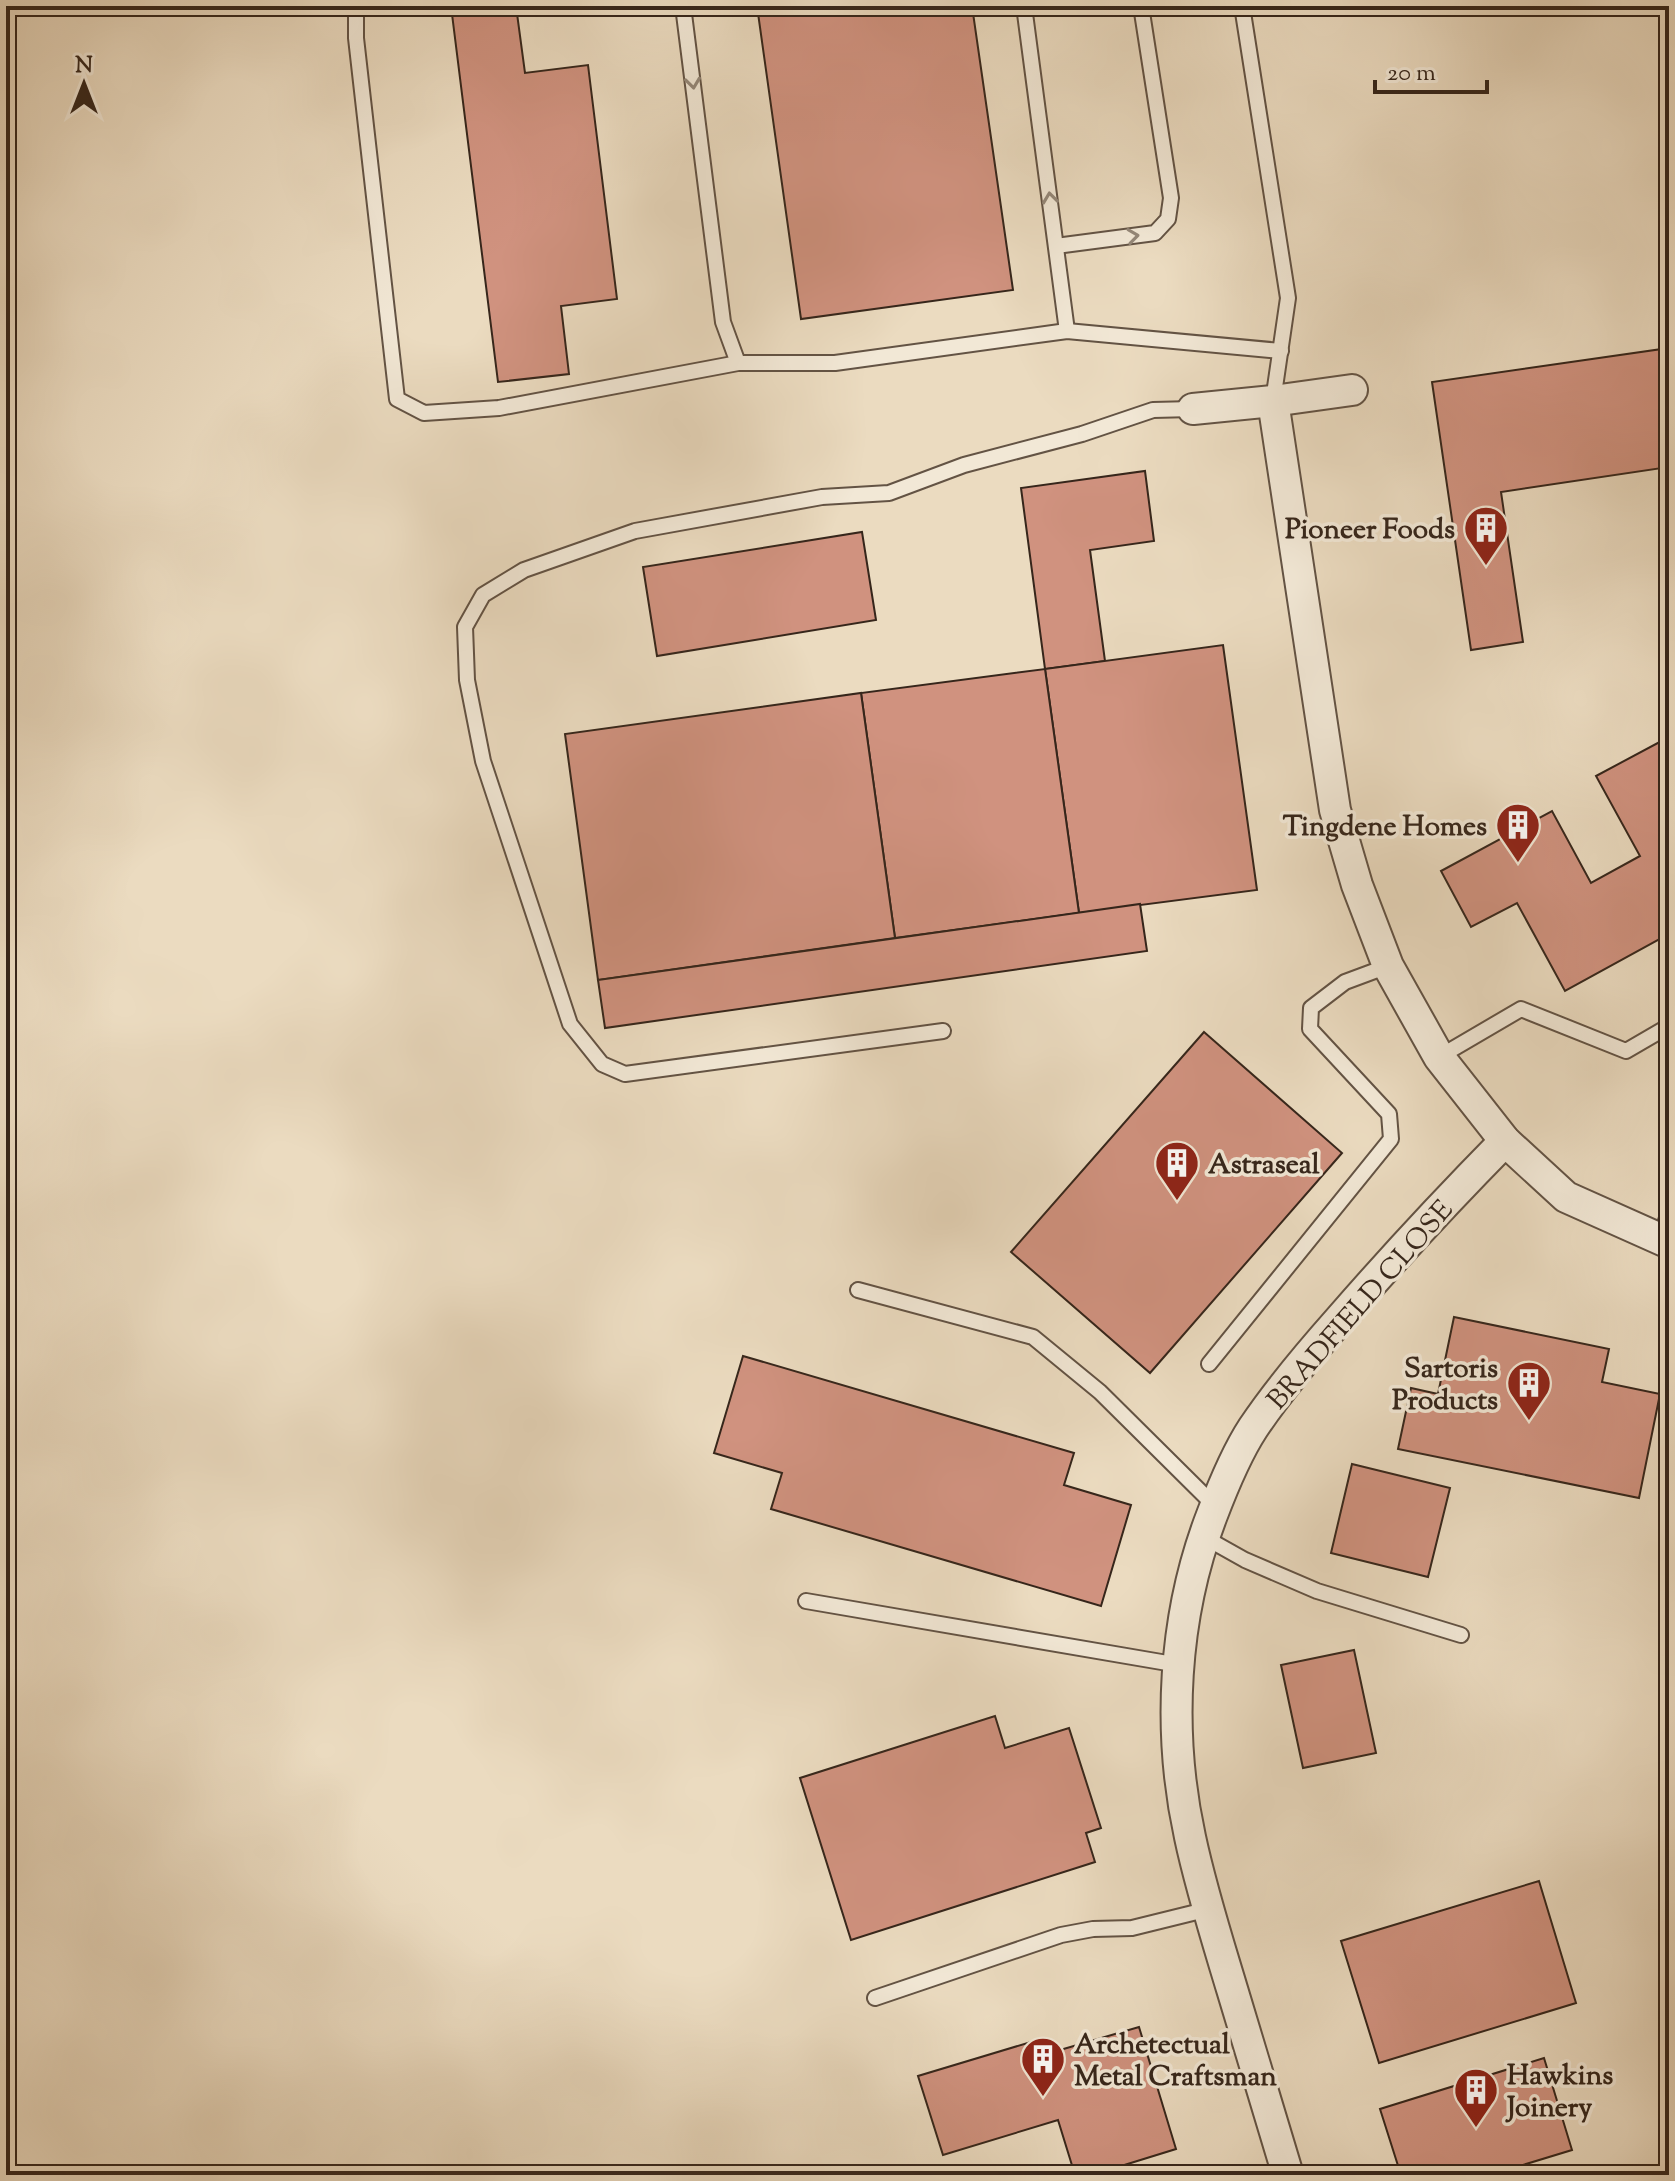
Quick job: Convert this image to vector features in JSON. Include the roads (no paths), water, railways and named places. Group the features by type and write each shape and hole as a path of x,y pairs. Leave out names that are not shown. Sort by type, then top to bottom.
{"street":[{"path":"1193,409 1352,390"},
{"path":"1273,401 1335,810 1357,885 1388,966 1439,1057 1505,1141 1566,1197 1666,1232"},
{"name":"BRADFIELD CLOSE","path":"1288,2175 1190,1837 1181,1778 1177,1719 1185,1606 1197,1553 1215,1506 1252,1430 1291,1375 1434,1214 1505,1141"}],"lane":[{"path":"356,6 356,38 397,399 424,413 499,408 738,363 835,363 1067,331 1281,351"},
{"path":"683,6 723,322 738,363"},
{"path":"1024,6 1067,331"},
{"path":"1056,246 1155,233 1168,219 1171,198 1141,6"},
{"path":"1242,6 1288,298 1273,401"},
{"path":"943,1031 625,1074 602,1064 570,1024 483,761 467,680 465,627 483,595 524,570 635,531 822,497 889,493 964,465 1082,434 1138,414 1153,410 1193,409"},
{"path":"1209,1364 1391,1139 1389,1114 1310,1029 1311,1008 1345,982 1388,966"},
{"path":"1439,1057 1521,1009 1626,1051 1669,1026"},
{"path":"858,1290 1033,1337 1100,1392 1215,1506"},
{"path":"1204,1536 1245,1560 1317,1591 1461,1635"},
{"path":"806,1601 1179,1665"},
{"path":"875,1998 1061,1935 1093,1929 1132,1928 1209,1909"}],"place":[{"name":"Pioneer Foods","path":"1486,567"},
{"name":"Tingdene Homes","path":"1518,864"},
{"name":"Astraseal","path":"1177,1202"},
{"name":"Sartoris Products","path":"1529,1422"},
{"name":"Archetectual Metal Craftsman","path":"1043,2098"},
{"name":"Hawkins Joinery","path":"1476,2129"}]}
